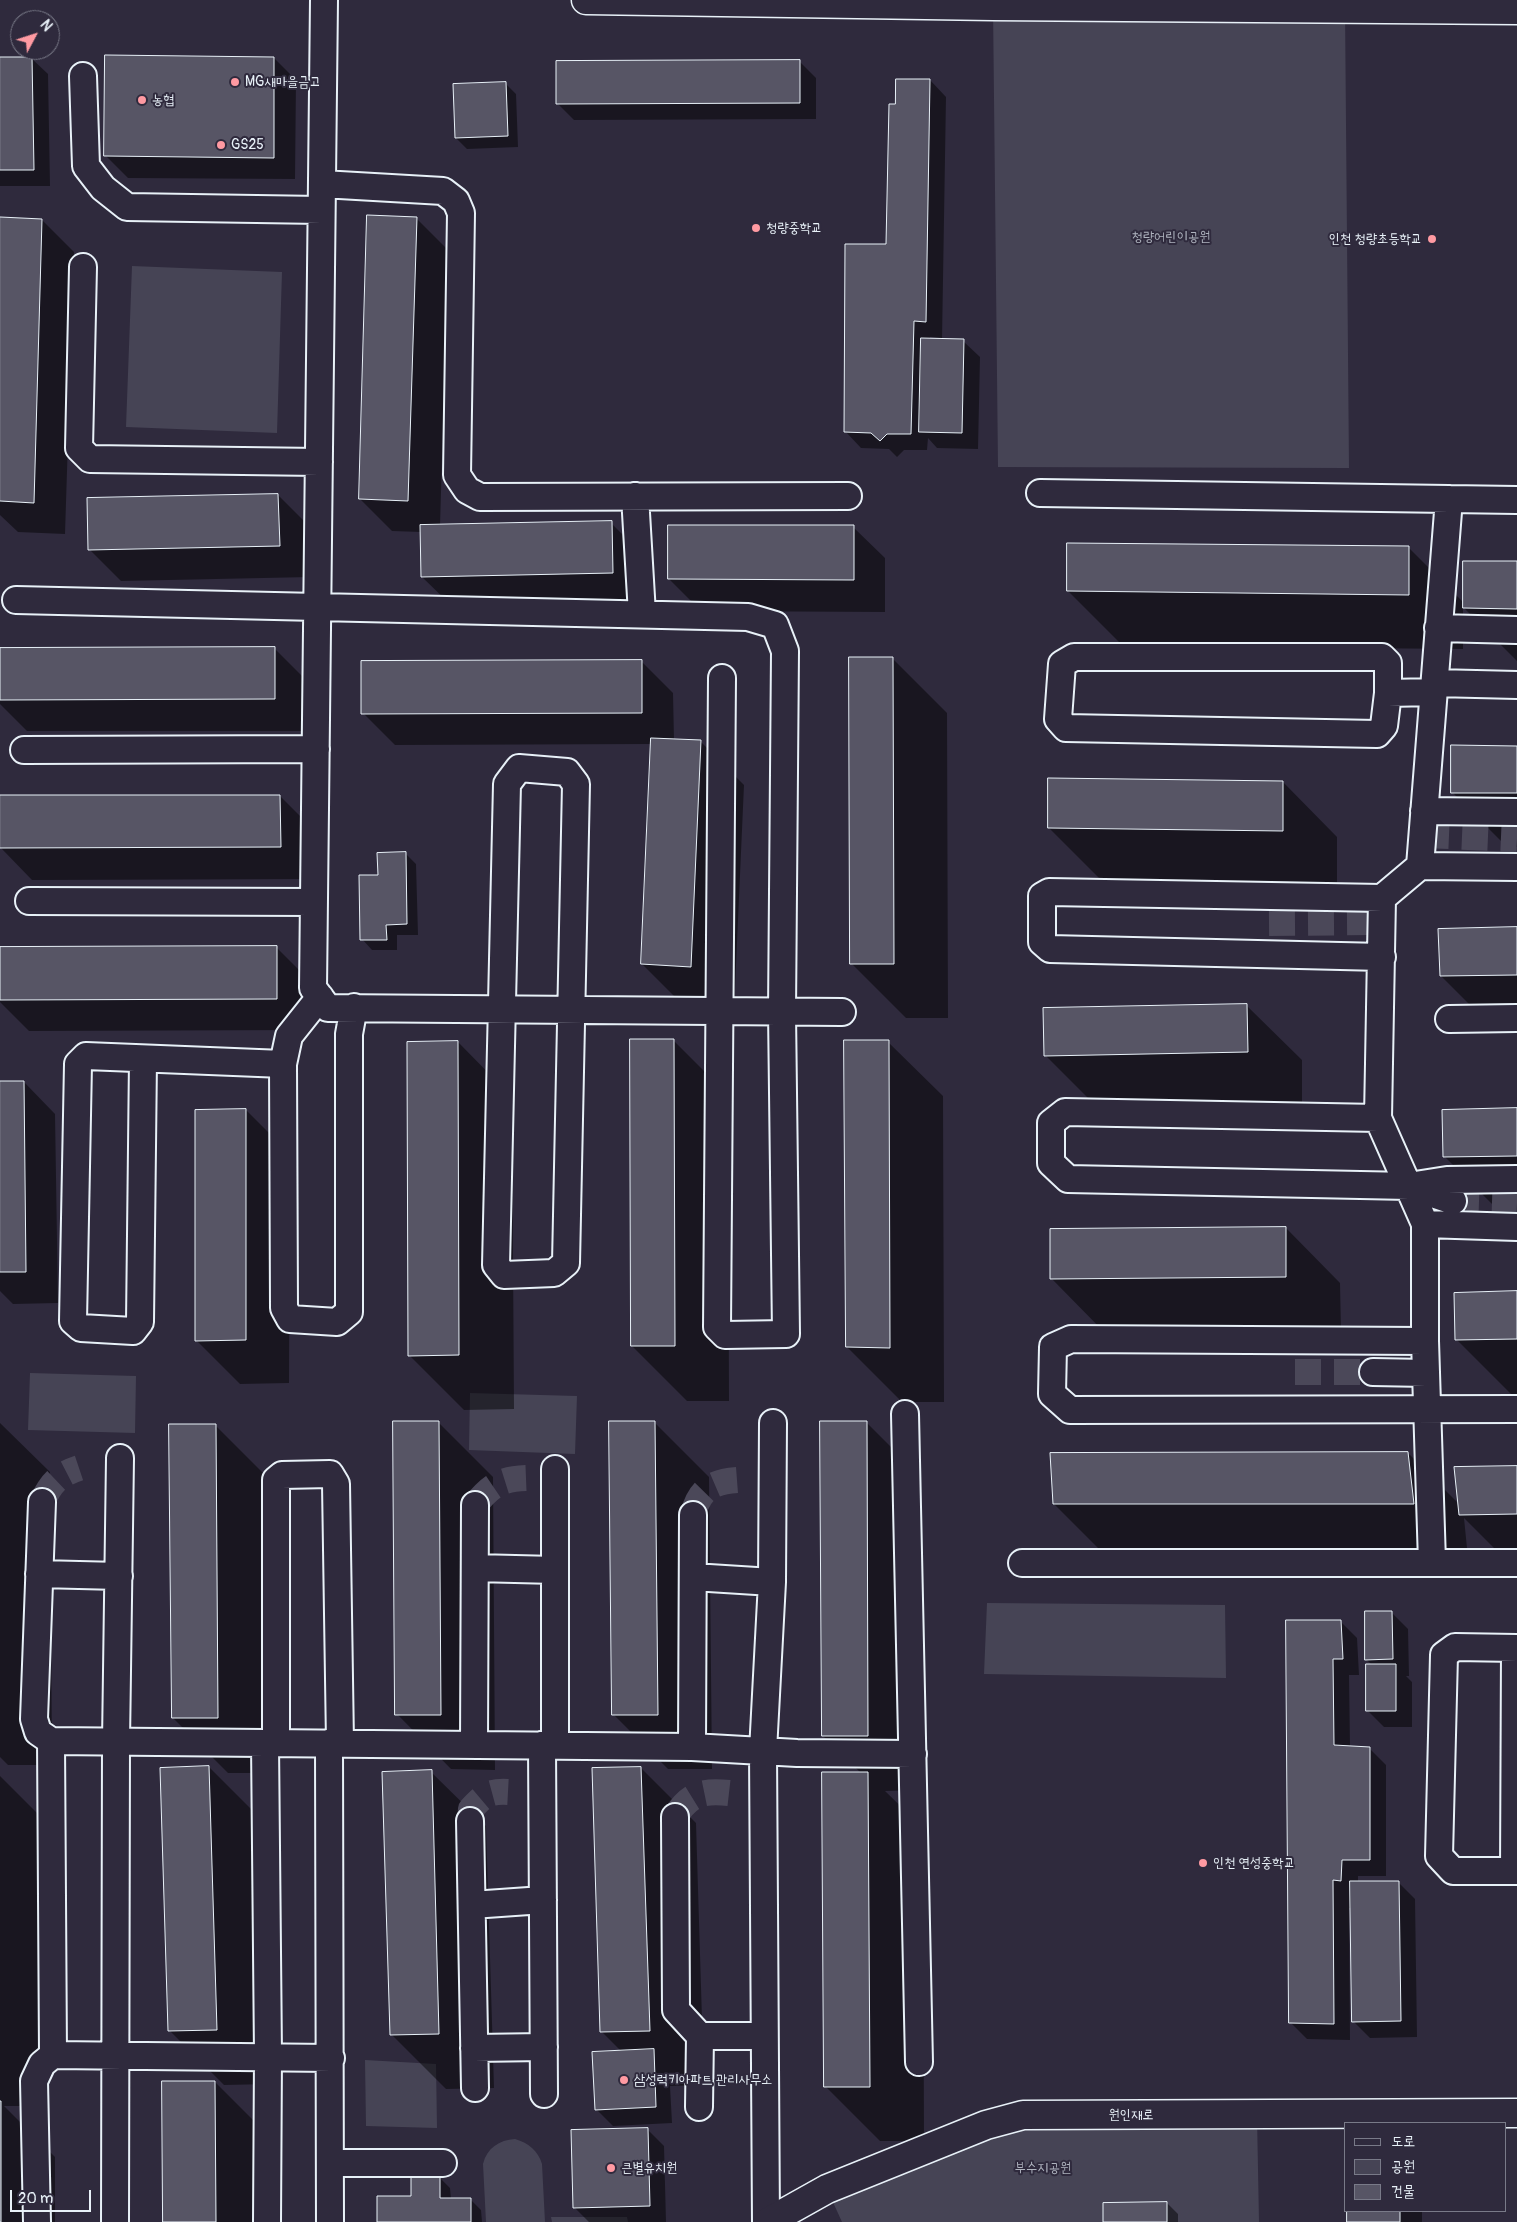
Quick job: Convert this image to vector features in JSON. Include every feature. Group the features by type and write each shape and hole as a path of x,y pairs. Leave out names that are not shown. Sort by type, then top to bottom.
{"main road":[{"path":"586,0 1345,4 1517,10"},
{"name":"원인재로","path":"767,2222 826,2189 986,2125 1024,2115 1517,2113"}],"lane":[{"path":"324,0 313,988 328,1008 842,1012"},
{"path":"83,76 86,166 103,188 127,207 443,191 456,201 460,213 457,475 467,490 480,496 848,496"},
{"path":"84,267 79,448 90,460 319,462"},
{"path":"1040,493 1517,500"},
{"path":"636,496 642,614"},
{"path":"1420,866 1449,499"},
{"path":"16,600 748,617 775,624 785,651 782,1012 786,1334 725,1335 717,1327 722,678"},
{"path":"1438,628 1517,630"},
{"path":"1074,657 1382,657 1388,663 1388,693 1384,726 1377,734 1066,728 1058,719 1062,664 1074,657"},
{"path":"1388,693 1434,687 1517,685"},
{"path":"24,750 316,750"},
{"path":"519,768 567,772 576,784 572,1009 566,1263 554,1273 504,1275 496,1265 507,784 519,768"},
{"path":"1424,811 1517,812"},
{"path":"1382,956 1050,949 1042,942 1042,896 1050,892 1382,898 1420,866 1517,868"},
{"path":"1382,898 1378,1118 1425,1224 1425,1341 1432,1562"},
{"path":"29,901 314,902"},
{"path":"320,997 289,1036 283,1064 284,1308 290,1319 337,1322 349,1312 349,1034 354,1007"},
{"path":"1449,1019 1517,1018"},
{"path":"144,1058 140,1322 132,1331 81,1328 73,1321 78,1064 86,1056 144,1058 283,1064"},
{"path":"1378,1118 1065,1112 1051,1123 1051,1163 1068,1179 1409,1186 1447,1180 1517,1179"},
{"path":"1409,1186 1453,1201"},
{"path":"1425,1224 1517,1227"},
{"path":"1425,1341 1071,1339 1053,1348 1052,1394 1070,1410 1517,1409"},
{"path":"1373,1372 1426,1373"},
{"path":"905,1414 919,2062"},
{"path":"767,2222 763,2036 763,1751 772,1582 773,1423"},
{"path":"114,2222 116,1742 120,1458"},
{"path":"544,2094 543,1900 555,1570 555,1469"},
{"path":"267,2222 270,1743 276,1480 282,1474 330,1474 336,1484 330,2222"},
{"path":"42,1502 34,1719 38,1732 51,1741 692,1746 763,1751 913,1754"},
{"path":"474,1744 475,1505"},
{"path":"692,1746 693,1515"},
{"path":"1022,1563 1517,1563"},
{"path":"475,1568 555,1570"},
{"path":"39,1574 119,1576"},
{"path":"693,1577 772,1582"},
{"path":"1455,1647 1516,1648 1515,1871 1453,1871 1439,1856 1444,1655 1455,1647"},
{"path":"51,1741 53,2055"},
{"path":"675,1817 676,2010 700,2036 699,2107"},
{"path":"470,1820 475,2088"},
{"path":"472,1905 543,1900"},
{"path":"700,2036 763,2036"},
{"path":"474,2048 544,2047"},
{"path":"37,2222 34,2081 42,2064 53,2055 331,2058"},
{"path":"331,2163 442,2163"}],"green space":[{"name":"청량어린이공원","path":"993,6 1345,8 1349,468 998,467"},
{"path":"132,266 282,272 277,433 126,427"},
{"path":"30,1373 136,1376 135,1433 28,1430"},
{"path":"470,1393 577,1396 575,1454 469,1450"},
{"path":"987,1603 1225,1605 1226,1678 984,1674"},
{"path":"365,2060 436,2064 437,2128 366,2126"},
{"name":"부수지공원","path":"1257,2116 1259,2222 842,2222 827,2189 986,2125"},
{"path":"515,2139 532,2148 542,2164 545,2222 486,2222 483,2164 485,2158 494,2146 504,2141"},
{"path":"551,2217 627,2217 628,2222 552,2222"}],"building":[{"path":"105,55 274,57 274,158 104,156"},
{"path":"0,57 10,57 10,60 32,60 34,170 0,170"},
{"path":"800,60 800,103 556,104 556,61"},
{"path":"896,79 930,79 926,322 914,321 911,434 887,434 880,441 871,433 844,432 845,244 886,244 889,104 895,104"},
{"path":"506,82 508,136 455,138 453,84"},
{"path":"367,215 417,217 408,501 359,499"},
{"path":"0,217 42,219 34,503 0,501"},
{"path":"921,338 964,339 962,433 919,432"},
{"path":"278,494 280,546 88,550 87,498"},
{"path":"612,521 613,573 421,577 420,525"},
{"path":"668,525 854,525 854,580 668,579"},
{"path":"1067,543 1409,546 1409,595 1067,591"},
{"path":"1463,561 1517,561 1517,609 1463,608"},
{"path":"275,647 275,699 0,700 0,648"},
{"path":"849,657 893,657 894,964 850,964"},
{"path":"642,660 642,713 361,714 361,661"},
{"path":"651,738 701,740 691,967 641,964"},
{"path":"1451,745 1517,746 1517,793 1451,793"},
{"path":"1048,778 1283,781 1283,831 1048,828"},
{"path":"0,795 280,795 281,847 0,848"},
{"path":"406,852 407,924 386,925 387,940 360,940 359,875 378,875 377,853"},
{"path":"1517,927 1517,975 1440,976 1438,929"},
{"path":"277,946 277,999 0,1000 0,947"},
{"path":"1247,1004 1248,1052 1044,1056 1043,1008"},
{"path":"630,1039 674,1039 675,1346 631,1346"},
{"path":"844,1040 889,1040 890,1348 846,1347"},
{"path":"458,1041 459,1355 408,1356 407,1042"},
{"path":"0,1081 24,1081 26,1272 0,1272"},
{"path":"1517,1108 1517,1156 1443,1157 1442,1110"},
{"path":"246,1109 246,1340 195,1341 195,1110"},
{"path":"1286,1227 1286,1277 1050,1279 1050,1229"},
{"path":"1517,1291 1517,1339 1455,1340 1454,1293"},
{"path":"393,1421 439,1421 441,1715 395,1715"},
{"path":"609,1421 655,1421 658,1715 612,1715"},
{"path":"820,1421 867,1421 868,1736 822,1736"},
{"path":"169,1424 216,1424 218,1718 172,1718"},
{"path":"1408,1452 1414,1504 1053,1504 1050,1453"},
{"path":"1517,1466 1517,1514 1459,1515 1454,1467"},
{"path":"1365,1611 1392,1611 1393,1659 1365,1660"},
{"path":"1286,1620 1341,1620 1343,1659 1333,1659 1334,1745 1370,1747 1370,1860 1342,1860 1341,1881 1333,1880 1334,2024 1289,2023"},
{"path":"1366,1664 1396,1664 1396,1711 1366,1711"},
{"path":"209,1766 217,2030 168,2031 160,1768"},
{"path":"641,1767 650,2031 600,2032 592,1768"},
{"path":"432,1770 439,2034 390,2035 382,1772"},
{"path":"822,1772 868,1772 870,2087 824,2087"},
{"path":"1350,1881 1399,1881 1401,2021 1352,2022"},
{"name":"삼성럭키아파트 관리사무소","path":"654,2049 656,2107 595,2110 592,2052"},
{"path":"162,2081 215,2081 216,2222 163,2222"},
{"path":"1,2101 1,2222 0,2222"},
{"name":"큰별유치원","path":"648,2128 650,2206 573,2208 571,2130"},
{"path":"440,2176 440,2198 471,2198 471,2222 377,2222 377,2196 411,2196 411,2177"},
{"path":"1167,2202 1167,2222 1103,2222 1103,2203"},
{"path":"1347,2212 1400,2212 1400,2222 1347,2222"}],"tunnel":[{"path":"1423,835 1517,839"},
{"path":"1269,923 1382,922"},
{"path":"1453,1201 1517,1203"},
{"path":"1295,1372 1373,1372"},
{"path":"42,1502 56,1480 79,1468"},
{"path":"475,1505 486,1492 497,1484 526,1478"},
{"path":"693,1515 699,1499 713,1485 737,1480"},
{"path":"470,1821 471,1809 483,1797 491,1793 508,1792"},
{"path":"675,1817 686,1803 698,1795 712,1792 729,1793"}],"place":[{"name":"MG새마을금고","path":"235,82"},
{"name":"농협","path":"142,100"},
{"name":"GS25","path":"221,145"},
{"name":"청량중학교","path":"756,228"},
{"name":"인천 청량초등학교","path":"1432,239"},
{"name":"인천 연성중학교","path":"1203,1863"},
{"name":"삼성럭키아파트 관리사무소","path":"624,2080"},
{"name":"큰별유치원","path":"611,2168"}]}
